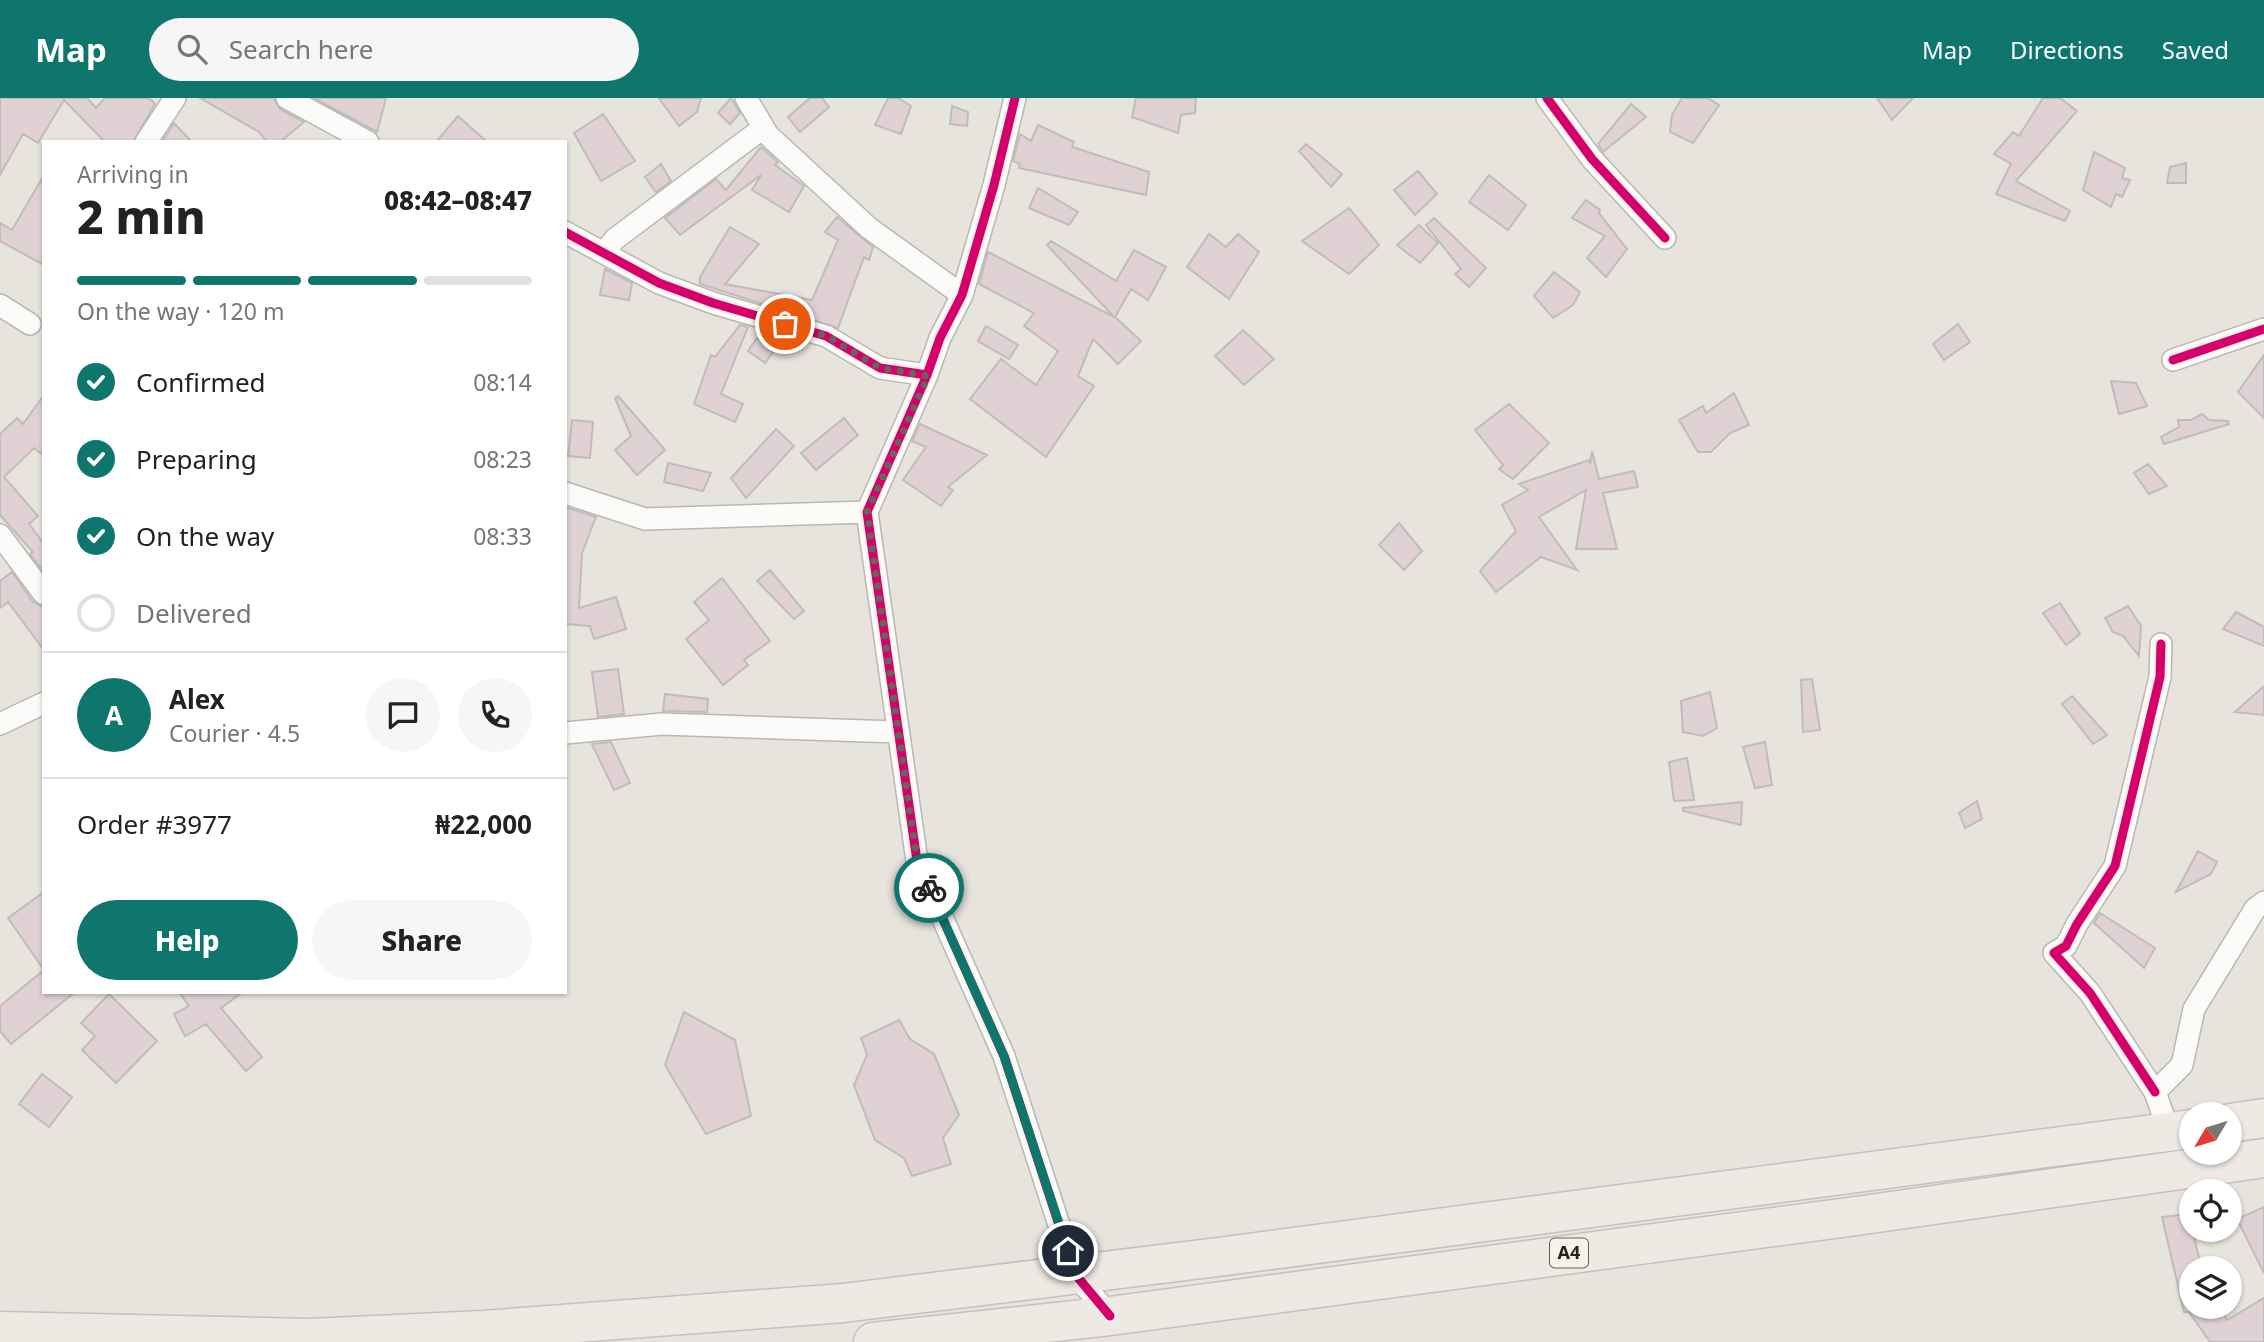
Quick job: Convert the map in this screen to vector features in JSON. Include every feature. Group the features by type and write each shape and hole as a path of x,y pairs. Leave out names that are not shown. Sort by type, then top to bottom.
{"highway":[{"path":"2242,1121 2264,1118"},
{"name":"A4","path":"0,1331 310,1338 483,1330 843,1303 2179,1130"},
{"name":"A4","path":"873,1342 1110,1316 1856,1216 2264,1158"}],"street":[{"path":"147,140 175,98"},
{"path":"287,98 364,140"},
{"path":"746,98 768,135 869,228 962,295"},
{"path":"1015,98 994,185 962,295 940,338 928,376 867,512 917,861 1004,1056 1075,1274 1110,1316"},
{"path":"1547,98 1592,159 1665,238"},
{"path":"604,252 615,239 763,128"},
{"path":"567,233 659,283 713,303 827,336 880,368 928,376"},
{"path":"0,305 30,324"},
{"path":"2172,360 2264,329"},
{"path":"567,494 645,519 867,512"},
{"path":"0,535 42,591"},
{"path":"2161,644 2161,677 2115,866 2077,924 2066,946 2054,953 2090,993 2179,1128"},
{"path":"0,724 42,704"},
{"path":"567,733 662,724 897,733"},
{"path":"2155,1092 2182,1065 2194,1009 2255,909 2264,902"}],"building":[{"path":"0,98 87,98 96,108 105,98 149,98 155,104 134,140 103,140 64,100 38,143 23,134 0,175"},
{"path":"200,98 274,98 280,109 304,122 282,140 265,140 259,132"},
{"path":"314,98 386,98 377,132"},
{"path":"659,98 701,98 697,112 679,126"},
{"path":"731,98 740,113 730,124 718,113"},
{"path":"810,98 822,98 829,107 800,132 788,117"},
{"path":"888,98 898,98 911,106 901,134 875,125"},
{"path":"1136,98 1196,98 1195,113 1181,115 1178,133 1132,117"},
{"path":"1682,98 1708,98 1719,105 1693,143 1670,132 1672,115"},
{"path":"1877,98 1913,98 1892,120"},
{"path":"2043,98 2060,98 2077,111 2016,181 2070,211 2065,221 1996,194 2011,164 1994,154 2013,132 2019,136"},
{"path":"1631,104 1646,117 1603,152 1598,144"},
{"path":"952,106 968,112 967,126 950,124"},
{"path":"603,114 635,161 601,181 574,133"},
{"path":"458,116 485,140 438,140"},
{"path":"174,123 190,140 163,140"},
{"path":"1038,125 1074,142 1072,147 1149,172 1146,195 1019,168 1020,164 1013,161 1020,134 1031,141"},
{"path":"1306,144 1342,174 1331,187 1299,151"},
{"path":"761,147 778,162 775,165 804,186 789,212 752,190 761,175 680,235 665,218 716,179 726,190"},
{"path":"2094,152 2125,168 2122,178 2130,180 2122,197 2116,194 2111,207 2083,190"},
{"path":"2186,163 2186,183 2167,183 2170,167"},
{"path":"661,164 671,181 656,192 645,177"},
{"path":"1418,171 1437,194 1415,215 1394,190"},
{"path":"1489,175 1526,205 1508,230 1469,202"},
{"path":"42,178 42,264 0,241 0,223 12,230"},
{"path":"1038,188 1078,212 1069,225 1029,208"},
{"path":"1586,200 1600,210 1599,213 1627,249 1606,277 1587,258 1605,236 1572,218"},
{"path":"1349,208 1379,245 1349,274 1302,241"},
{"path":"837,217 873,247 869,260 864,257 838,328 700,284 700,277 730,227 759,244 725,284 812,300 838,240 825,232"},
{"path":"1434,218 1486,268 1469,287 1455,274 1461,269 1426,225"},
{"path":"1419,225 1438,243 1420,263 1397,245"},
{"path":"1209,234 1226,247 1238,234 1259,252 1229,299 1187,267"},
{"path":"1051,241 1116,281 1134,250 1166,267 1148,300 1131,289 1115,317 1141,341 1118,364 1093,339 1078,376 1094,386 1046,457 970,399 1001,359 1036,385 1058,351 1024,326 1034,313 979,284 988,252 1114,317 1047,245"},
{"path":"605,269 632,283 629,300 600,295"},
{"path":"1554,272 1580,292 1573,305 1553,318 1534,296"},
{"path":"1958,324 1970,342 1944,360 1933,344"},
{"path":"740,325 748,327 721,394 743,404 735,422 694,404 711,355 715,357"},
{"path":"986,326 1018,345 1009,359 978,341"},
{"path":"1243,330 1274,359 1244,385 1215,356"},
{"path":"757,338 774,351 765,363 748,351"},
{"path":"2264,355 2264,418 2238,392"},
{"path":"2111,381 2136,383 2147,406 2119,414"},
{"path":"1734,393 1749,425 1730,433 1711,452 1698,452 1679,420 1703,406 1706,413"},
{"path":"618,396 665,450 637,475 615,450 631,436 615,398"},
{"path":"42,398 42,454 34,448 4,477 38,516 29,524 42,541 42,569 30,554 33,552 0,515 0,434 17,418 23,424"},
{"path":"1509,404 1549,443 1513,479 1499,469 1503,465 1475,430"},
{"path":"2202,414 2209,420 2228,421 2229,424 2164,444 2161,437 2179,427 2178,420 2191,420"},
{"path":"844,418 858,435 816,470 801,453"},
{"path":"572,420 593,422 590,458 568,456"},
{"path":"920,424 987,455 948,487 953,490 941,506 903,480 926,447 912,441"},
{"path":"776,429 794,446 746,498 731,478"},
{"path":"1592,451 1599,479 1634,471 1638,487 1603,493 1617,549 1576,549 1586,490 1539,517 1577,570 1541,557 1496,592 1480,571 1516,531 1502,505 1528,490 1519,484 1589,460 1590,464"},
{"path":"668,463 711,473 703,491 664,482"},
{"path":"2148,464 2167,486 2149,494 2134,473"},
{"path":"567,508 596,517 582,553 579,608 616,597 626,629 594,639 590,626 567,624"},
{"path":"1399,523 1422,551 1404,570 1379,545"},
{"path":"770,570 804,611 794,619 757,581"},
{"path":"12,572 33,602 42,606 42,647 8,602 0,608 0,581"},
{"path":"722,578 770,641 744,660 748,665 723,685 686,639 709,620 694,602"},
{"path":"2060,603 2080,634 2066,645 2043,613"},
{"path":"2128,606 2141,626 2139,656 2123,636 2113,632 2105,618"},
{"path":"2236,612 2264,627 2264,646 2223,629"},
{"path":"618,669 624,714 598,717 592,672"},
{"path":"1812,679 1820,730 1803,732 1801,680"},
{"path":"2264,686 2264,715 2235,712"},
{"path":"1710,692 1717,728 1703,736 1683,732 1681,701"},
{"path":"665,694 708,699 707,712 663,711"},
{"path":"2072,696 2107,735 2093,744 2062,704"},
{"path":"611,742 630,783 614,790 592,744"},
{"path":"1765,742 1772,785 1755,788 1743,747"},
{"path":"1687,758 1694,800 1674,801 1669,762"},
{"path":"1977,801 1982,819 1965,828 1959,813"},
{"path":"1742,802 1741,825 1683,811 1683,808"},
{"path":"2198,851 2217,862 2211,874 2176,892"},
{"path":"42,893 42,967 8,918"},
{"path":"2100,913 2155,948 2144,968 2094,923"},
{"path":"42,972 42,994 73,994 11,1044 0,1031 0,1006"},
{"path":"109,994 157,1041 116,1083 82,1050 95,1036 81,1023"},
{"path":"180,994 240,994 221,1008 262,1057 246,1071 206,1024 185,1036 174,1014 189,1006"},
{"path":"684,1012 735,1040 751,1116 706,1134 665,1065"},
{"path":"899,1020 910,1039 934,1054 959,1115 943,1138 951,1164 912,1176 904,1158 875,1140 854,1085 867,1055 861,1038"},
{"path":"42,1074 72,1097 49,1127 19,1104"},
{"path":"2264,1207 2264,1273 2242,1229 2242,1217"},
{"path":"2179,1215 2179,1242 2195,1242 2199,1256 2179,1256 2179,1290 2162,1217"},
{"path":"2264,1298 2264,1342 2210,1342 2194,1319 2242,1319 2242,1311"}],"cycle path":[{"path":"1015,98 994,185 962,295 940,338 927,375 867,512 917,861 1004,1056 1075,1274 1110,1316"},
{"path":"1547,98 1592,159 1665,238"},
{"path":"567,233 659,283 713,303 826,336 880,368 927,375"},
{"path":"2173,360 2264,329"},
{"path":"2155,1092 2090,993 2054,953 2066,946 2077,924 2115,866 2160,677 2161,644"}],"way so far":[{"path":"785,324 827,336 880,368 928,376 867,512 917,861 929,888"}],"route":[{"path":"929,888 1004,1056 1068,1251"}]}
